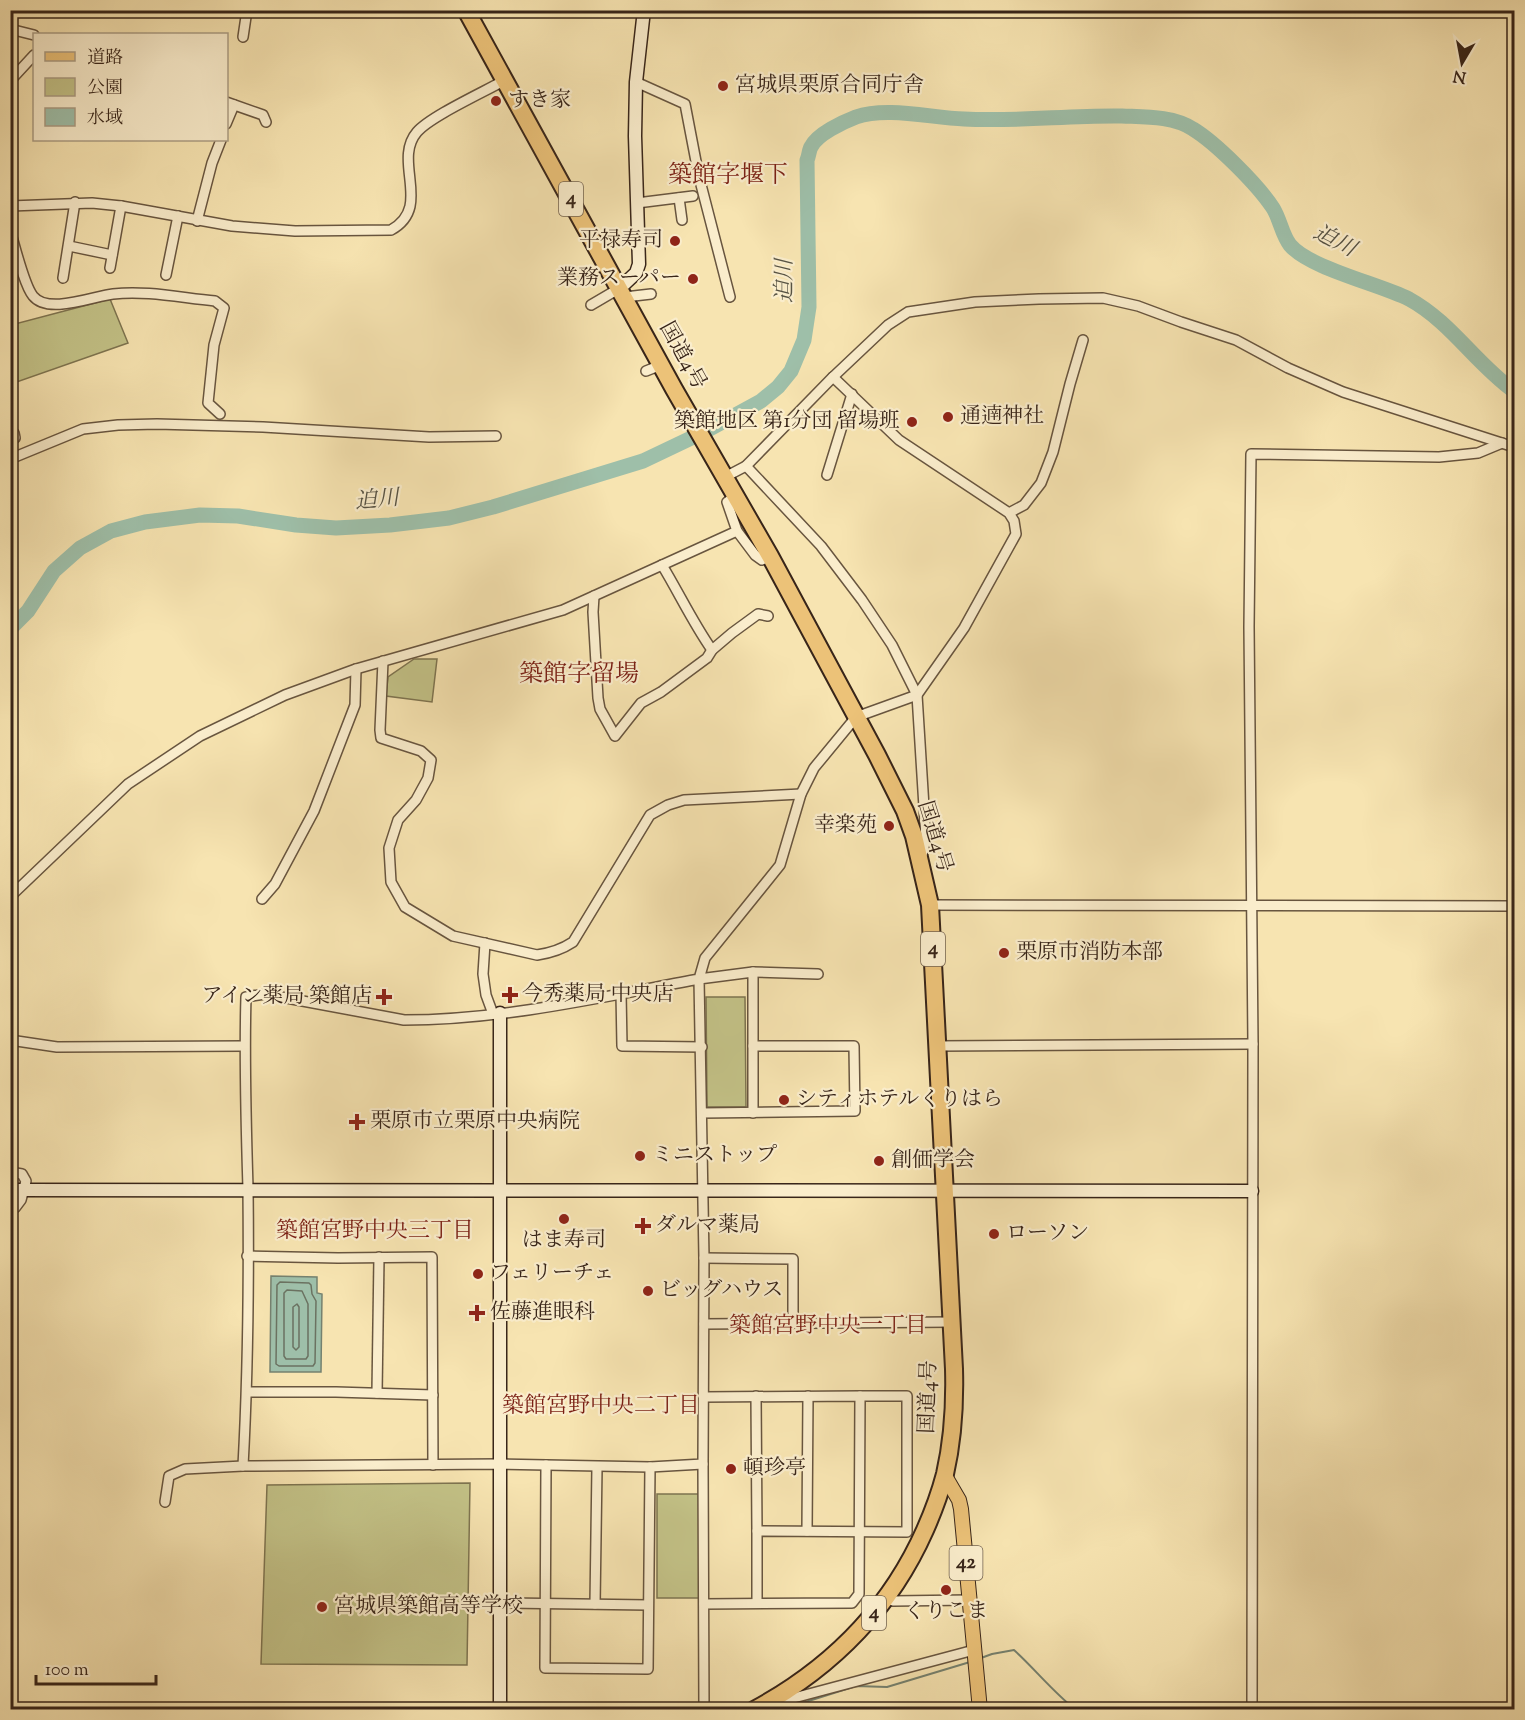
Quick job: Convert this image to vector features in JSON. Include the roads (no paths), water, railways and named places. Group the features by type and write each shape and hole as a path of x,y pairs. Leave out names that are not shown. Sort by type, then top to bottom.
{"highway":[{"name":"国道4号","path":"466,10 622,292 653,368 674,389 770,556 856,717 905,812 921,860 930,905 955,1404 945,1476 918,1545 886,1599 841,1650 826,1663 754,1710"}],"main road":[{"name":"42","path":"945,1476 959,1500 961,1509 980,1710"}],"street":[{"path":"243,37 247,10"},
{"path":"622,292 638,269 636,82 644,10"},
{"path":"802,10 813,12 816,10"},
{"path":"10,28 33,35"},
{"path":"10,81 33,56"},
{"path":"10,206 75,202 121,206 232,226 295,231 391,230 403,222 411,209 409,159 415,134 427,123 505,80"},
{"path":"636,82 685,104 699,177 730,297"},
{"path":"230,103 263,115 266,122"},
{"path":"197,221 220,141"},
{"path":"637,203 693,196"},
{"path":"679,198 682,220"},
{"path":"63,278 75,202"},
{"path":"110,268 121,206"},
{"path":"166,274 178,216"},
{"path":"10,230 20,265 33,296 43,303 61,304 113,294 215,301 224,309 214,345 208,403 220,414"},
{"path":"69,246 112,255"},
{"path":"591,304 622,292 651,294"},
{"path":"723,474 746,466 833,377 888,325 908,312 975,302 1039,298 1103,298 1138,306 1236,340 1288,368 1343,392 1515,447"},
{"path":"1010,513 1024,505 1041,483 1053,452 1083,340"},
{"path":"704,1710 704,1258 699,979 705,958 780,865 801,794 814,768 856,717 917,695 964,628 1016,534 1010,513 899,440 833,377"},
{"path":"827,475 852,394"},
{"path":"10,459 83,429 118,425 262,427 429,438 495,436"},
{"path":"10,430 14,433 15,438 10,442"},
{"path":"1252,1710 1253,1044 1249,627 1251,454 1439,457 1478,453 1502,443"},
{"path":"746,466 821,546 862,600 892,645 917,695 926,838 921,860"},
{"path":"735,496 727,502 737,531 755,555 762,560 770,556"},
{"path":"10,898 128,784 200,736 285,695 356,669 562,610 737,531"},
{"path":"662,565 686,604 695,626 712,650"},
{"path":"594,596 598,698 600,709 615,736 641,703 662,692 707,658 712,650 758,614 768,616"},
{"path":"383,661 381,738 421,751 431,760 428,778 416,800 398,820 389,848 391,882 405,907 453,936 537,955 551,953 573,942 650,815 668,805 706,798 801,794"},
{"path":"262,899 280,874 314,811 355,705 356,669"},
{"path":"930,905 1515,906"},
{"path":"485,943 483,974 486,995 497,1013 501,1190 500,1710"},
{"path":"753,972 753,1113"},
{"path":"243,1466 247,1392 248,1191 244,1046 246,997 264,994 372,1012 404,1020 428,1020 497,1013 753,972 818,974"},
{"path":"621,993 622,1046 702,1047"},
{"path":"10,1040 57,1047 244,1046"},
{"path":"938,1046 1253,1044"},
{"path":"702,1113 855,1111 854,1046 753,1046"},
{"path":"10,1172 25,1177 25,1191 15,1208 10,1208"},
{"path":"10,1190 1252,1191"},
{"path":"247,1256 432,1257 433,1465"},
{"path":"377,1393 379,1257"},
{"path":"704,1258 794,1259 793,1323"},
{"path":"704,1324 952,1322"},
{"path":"247,1392 433,1395"},
{"path":"756,1396 757,1604"},
{"path":"807,1531 808,1396"},
{"path":"704,1604 852,1603 859,1594 860,1396"},
{"path":"704,1397 907,1396 907,1532 757,1532"},
{"path":"165,1502 170,1476 185,1468 499,1464 650,1467 703,1464"},
{"path":"546,1466 545,1668 648,1669 650,1467"},
{"path":"595,1604 597,1467"},
{"path":"886,1599 893,1601 970,1600"},
{"path":"499,1603 648,1605"},
{"path":"777,1697 790,1700 975,1657"}],"water":[{"path":"271,1276 317,1277 317,1293 322,1294 321,1372 270,1372"}],"waterway":[{"name":"迫川","path":"10,629 28,611 54,571 80,548 111,531 145,522 200,515 238,516 296,525 336,528 449,518 493,507 643,461 706,431 761,401 778,387 791,371 804,340 809,307 807,160 810,148 831,129 868,114 895,113 984,120 1122,116 1159,118 1185,125 1213,144 1257,188 1273,208 1287,241 1299,253 1328,268 1396,293 1424,308 1514,391"},
{"path":"981,1658 1014,1650 1076,1710"},
{"path":"780,1710 856,1686 887,1687 970,1662"}],"place":[{"name":"宮城県栗原合同庁舎","path":"723,86"},
{"name":"すき家","path":"496,101"},
{"name":"平禄寿司","path":"675,241"},
{"name":"業務スーパー","path":"693,279"},
{"name":"通遖神社","path":"948,417"},
{"name":"築館地区 第1分団 留場班","path":"912,422"},
{"name":"幸楽苑","path":"889,826"},
{"name":"栗原市消防本部","path":"1004,953"},
{"name":"今秀薬局 中央店","path":"510,995"},
{"name":"アイン薬局 築館店","path":"384,997"},
{"name":"シティホテルくりはら","path":"784,1100"},
{"name":"栗原市立栗原中央病院","path":"357,1122"},
{"name":"ミニストップ","path":"640,1156"},
{"name":"創価学会","path":"879,1161"},
{"name":"はま寿司","path":"564,1219"},
{"name":"ダルマ薬局","path":"643,1226"},
{"name":"ローソン","path":"994,1234"},
{"name":"フェリーチェ","path":"478,1274"},
{"name":"ビッグハウス","path":"648,1291"},
{"name":"佐藤進眼科","path":"477,1313"},
{"name":"頓珍亭","path":"731,1469"},
{"name":"くりこま","path":"946,1590"},
{"name":"宮城県築館高等学校","path":"322,1607"}],"district":[{"name":"築館字堰下","path":"728,176"},
{"name":"築館字留場","path":"579,675"},
{"name":"築館宮野中央三丁目","path":"375,1232"},
{"name":"築館宮野中央一丁目","path":"828,1327"},
{"name":"築館宮野中央二丁目","path":"601,1407"}]}
